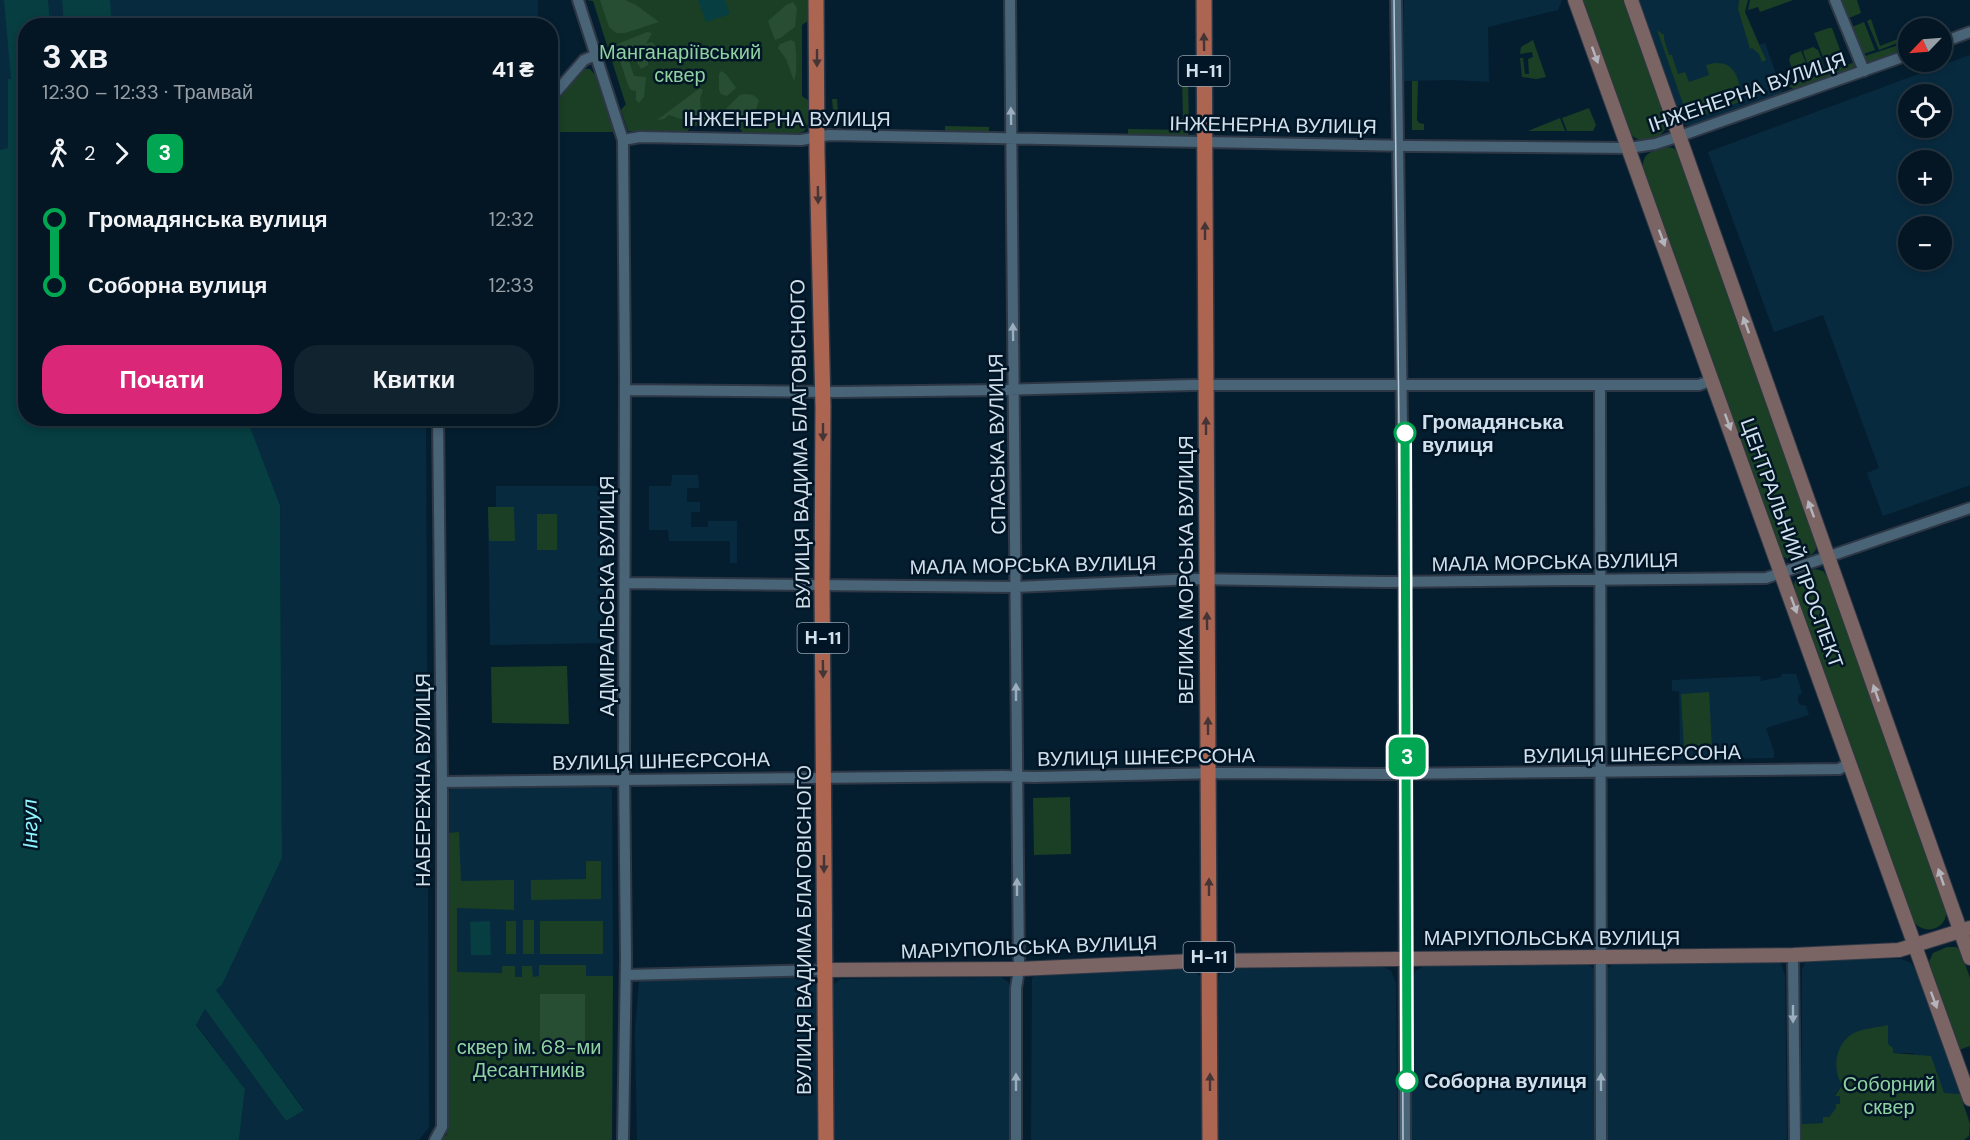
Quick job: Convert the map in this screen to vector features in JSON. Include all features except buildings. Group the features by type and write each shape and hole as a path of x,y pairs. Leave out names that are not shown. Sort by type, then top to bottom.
{"main road":[{"name":"ВУЛИЦЯ ВАДИМА БЛАГОВІСНОГО","path":"816,0 823,390 826,1140"},
{"name":"ВЕЛИКА МОРСЬКА ВУЛИЦЯ","path":"1204,0 1210,1140"},
{"name":"ЦЕНТРАЛЬНИЙ ПРОСПЕКТ","path":"1575,0 1970,1099"},
{"name":"ЦЕНТРАЛЬНИЙ ПРОСПЕКТ","path":"1631,0 1828,556 1965,930 1970,958"},
{"name":"МАРІУПОЛЬСЬКА ВУЛИЦЯ","path":"824,970 1019,969 1209,961 1792,955 1899,950 1965,930"}],"street":[{"path":"558,90 584,60 596,56 578,0"},
{"name":"СПАСЬКА ВУЛИЦЯ","path":"1010,0 1019,969 1016,988 1016,1140"},
{"path":"1396,0 1404,582 1405,1140"},
{"path":"1836,0 1864,71"},
{"path":"1952,39 1970,32"},
{"name":"АДМІРАЛЬСЬКА ВУЛИЦЯ","path":"596,56 623,140 626,975 623,1140"},
{"name":"ІНЖЕНЕРНА ВУЛИЦЯ","path":"623,140 650,137 801,140 829,135 1629,148 1655,144 1680,136 1898,59"},
{"path":"625,390 823,390 837,392 1206,385 1699,385 1712,380"},
{"path":"1600,385 1601,1140"},
{"name":"НАБЕРЕЖНА ВУЛИЦЯ","path":"435,1140 442,1127 442,782 438,426"},
{"name":"МАЛА МОРСЬКА ВУЛИЦЯ","path":"625,583 1016,587 1207,579 1404,582 1761,578 1782,573 1970,508"},
{"name":"ВУЛИЦЯ ШНЕЄРСОНА","path":"442,782 1208,773 1601,773 1839,769 1851,763"},
{"path":"1792,955 1795,1140"},
{"name":"МАРІУПОЛЬСЬКА ВУЛИЦЯ","path":"626,975 824,970"}],"shaded area":[{"path":"0,0 538,0 538,18 18,18 18,79 8,80 8,149 0,150"},
{"path":"600,0 625,0 659,22 625,33 616,33 609,27"},
{"path":"1404,0 1562,0 1558,10 1488,27 1489,82 1404,81"},
{"path":"1637,0 1739,0 1738,9 1750,48 1765,43 1783,94 1692,125 1681,122"},
{"path":"793,2 797,8 795,27 775,40 768,21 786,5"},
{"path":"647,32 652,33 646,44 652,42 656,47 654,55 648,58 648,65 641,69 635,59 628,58 634,76 646,77 644,97 639,103 636,100 636,91 631,90 628,85 615,45"},
{"path":"791,40 795,42 796,52 794,81 786,59 778,48 780,44"},
{"path":"1970,55 1970,485 1883,516 1867,473 1879,468 1823,315 1774,332 1708,152 1924,72 1952,72 1952,62"},
{"path":"721,71 736,88 727,96 721,94 719,90"},
{"path":"700,88 703,90 700,98 701,111 712,114 713,120 684,120 669,115 657,120"},
{"path":"740,95 753,95 759,100 754,115 771,110 775,115 774,120 754,121 751,117 722,120 721,114"},
{"path":"250,426 426,426 429,1127 419,1140 239,1140 245,1089 196,1024 205,1009 286,1121 304,1109 216,990 222,985 282,858 280,505"},
{"path":"672,475 698,475 699,488 687,488 687,502 700,502 700,512 691,512 691,527 708,527 708,521 737,521 737,563 730,563 730,541 669,541 668,530 649,530 649,486 671,486"},
{"path":"496,486 600,486 600,542 602,542 604,593 602,593 602,620 599,620 600,643 490,645 488,507 496,507"},
{"path":"1782,674 1796,674 1802,693 1798,696 1798,702 1806,706 1809,715 1766,728 1774,758 1672,759 1672,751 1680,751 1679,691 1672,691 1672,680 1760,676 1761,681 1781,677"},
{"path":"604,784 612,790 613,976 447,978 448,797 450,790 457,786"},
{"path":"1901,959 1911,963 1915,969 1960,1094 1944,1094 1913,1053 1893,1053 1888,1044 1888,1026 1858,1031 1839,1080 1842,1085 1835,1095 1840,1096 1841,1104 1823,1123 1802,1124 1802,969 1805,963 1811,960"},
{"path":"1780,961 1785,975 1787,1140 1605,1140 1605,975 1608,968 1614,963"},
{"path":"1579,962 1588,964 1594,969 1595,978 1595,1140 1412,1140 1411,981 1415,971 1427,965"},
{"path":"1382,966 1391,971 1396,983 1397,1140 1217,1140 1216,987 1220,974 1233,969"},
{"path":"1193,969 1201,978 1202,1140 1031,1140 1032,978 1038,974"},
{"path":"812,977 816,988 819,1140 637,1140 635,1032 639,982 644,980"},
{"path":"1001,977 1011,987 1011,1140 835,1140 832,989 834,984 840,979"},
{"path":"540,994 585,994 585,1047 540,1047"}],"green space":[{"name":"Манганаріївський сквер","path":"586,0 808,0 808,21 802,25 802,96 809,101 807,127 794,134 743,133 738,126 691,126 687,132 628,131 621,110 626,104 593,1"},
{"path":"1582,0 1624,0 1667,119 1664,131 1654,138 1642,140 1631,134"},
{"path":"1739,0 1748,0 1745,12 1766,60 1762,62 1759,54 1752,48 1750,49 1738,9"},
{"path":"1750,0 1793,0 1760,12 1758,7 1748,10"},
{"path":"1841,0 1857,0 1861,13 1849,18"},
{"path":"1871,19 1880,46 1898,39 1898,43 1879,50 1867,21"},
{"path":"1864,22 1875,50 1861,55 1852,27"},
{"path":"1832,28 1844,61 1827,68 1814,33"},
{"path":"1657,30 1664,35 1669,55 1672,55 1678,74 1685,72 1689,82 1709,75 1706,65 1716,63 1729,66 1737,77 1742,101 1697,118 1695,114 1688,118"},
{"path":"1533,40 1546,77 1536,79 1522,77 1520,58 1523,58 1525,74 1529,74 1528,59 1533,57 1532,52 1520,54 1521,47"},
{"path":"1898,45 1898,53 1869,63 1862,57"},
{"path":"1813,47 1818,50 1825,69 1796,80 1789,60 1791,55 1801,51 1806,63 1802,65 1805,70 1813,67 1811,61 1807,63 1803,51"},
{"path":"1855,62 1851,70 1796,90 1788,86"},
{"path":"590,69 596,76 615,132 558,132 558,99 579,73"},
{"path":"1182,77 1188,77 1189,126 1171,126 1171,120 1183,119"},
{"path":"1412,81 1418,81 1417,120 1424,124 1424,130 1412,130"},
{"path":"832,99 837,99 838,114 863,115 863,121 834,120"},
{"path":"1589,108 1596,125 1593,131 1567,131 1562,118"},
{"path":"1560,118 1565,131 1528,131"},
{"path":"945,126 989,127 989,132 945,131"},
{"path":"1128,129 1189,130 1188,136 1128,135"},
{"path":"1666,147 1677,151 1816,541 1815,551 1806,557 1789,559 1780,551 1643,170 1644,160 1648,154"},
{"path":"488,507 514,507 515,541 489,541"},
{"path":"537,514 557,514 557,550 537,550"},
{"path":"1815,569 1823,571 1830,580 1946,910 1943,922 1935,928 1924,929 1914,922 1795,593 1794,583 1798,576"},
{"path":"567,666 569,724 492,723 491,667"},
{"path":"1709,692 1712,747 1684,749 1681,694"},
{"path":"1070,797 1071,854 1034,855 1033,798"},
{"name":"сквер ім. 68-ми Десантників","path":"459,832 461,881 514,880 514,910 457,908 457,972 502,973 502,966 515,966 515,977 522,977 522,966 532,966 533,977 539,976 539,965 586,965 586,976 613,976 612,1140 442,1140 447,1134 448,833"},
{"path":"586,861 601,861 601,899 531,900 531,880 586,879"},
{"path":"523,920 534,920 534,954 523,954"},
{"path":"506,921 516,921 516,954 506,954"},
{"path":"540,921 603,921 603,954 540,954"},
{"path":"1947,947 1956,947 1960,950 1970,978 1970,1046 1959,1050 1929,962 1933,953"},
{"name":"Соборний сквер","path":"1888,1025 1888,1044 1893,1048 1893,1053 1931,1056 1944,1093 1960,1094 1970,1124 1969,1136 1964,1140 1802,1140 1802,1124 1823,1123 1823,1117 1829,1117 1836,1108 1836,1104 1840,1104 1840,1096 1835,1096 1842,1085 1836,1065 1842,1044 1856,1032"}],"water":[{"name":"Інгул","path":"4,0 48,0 49,18 18,18 18,426 250,426 280,505 282,858 222,985 216,990 304,1110 286,1121 205,1009 196,1025 245,1089 239,1140 0,1140 0,150 8,148 8,79 11,79"},
{"path":"62,0 110,0 111,18 63,18"},
{"path":"698,0 725,0 730,14 706,22"},
{"path":"490,921 491,955 471,955 470,922"}],"tram line":[{"path":"1394,0 1401,597 1403,1140"},
{"name":"3","path":"1405,433 1407,1081"}],"place":[{"name":"Громадянська вулиця","path":"1405,433"},
{"name":"Соборна вулиця","path":"1407,1081"}]}
